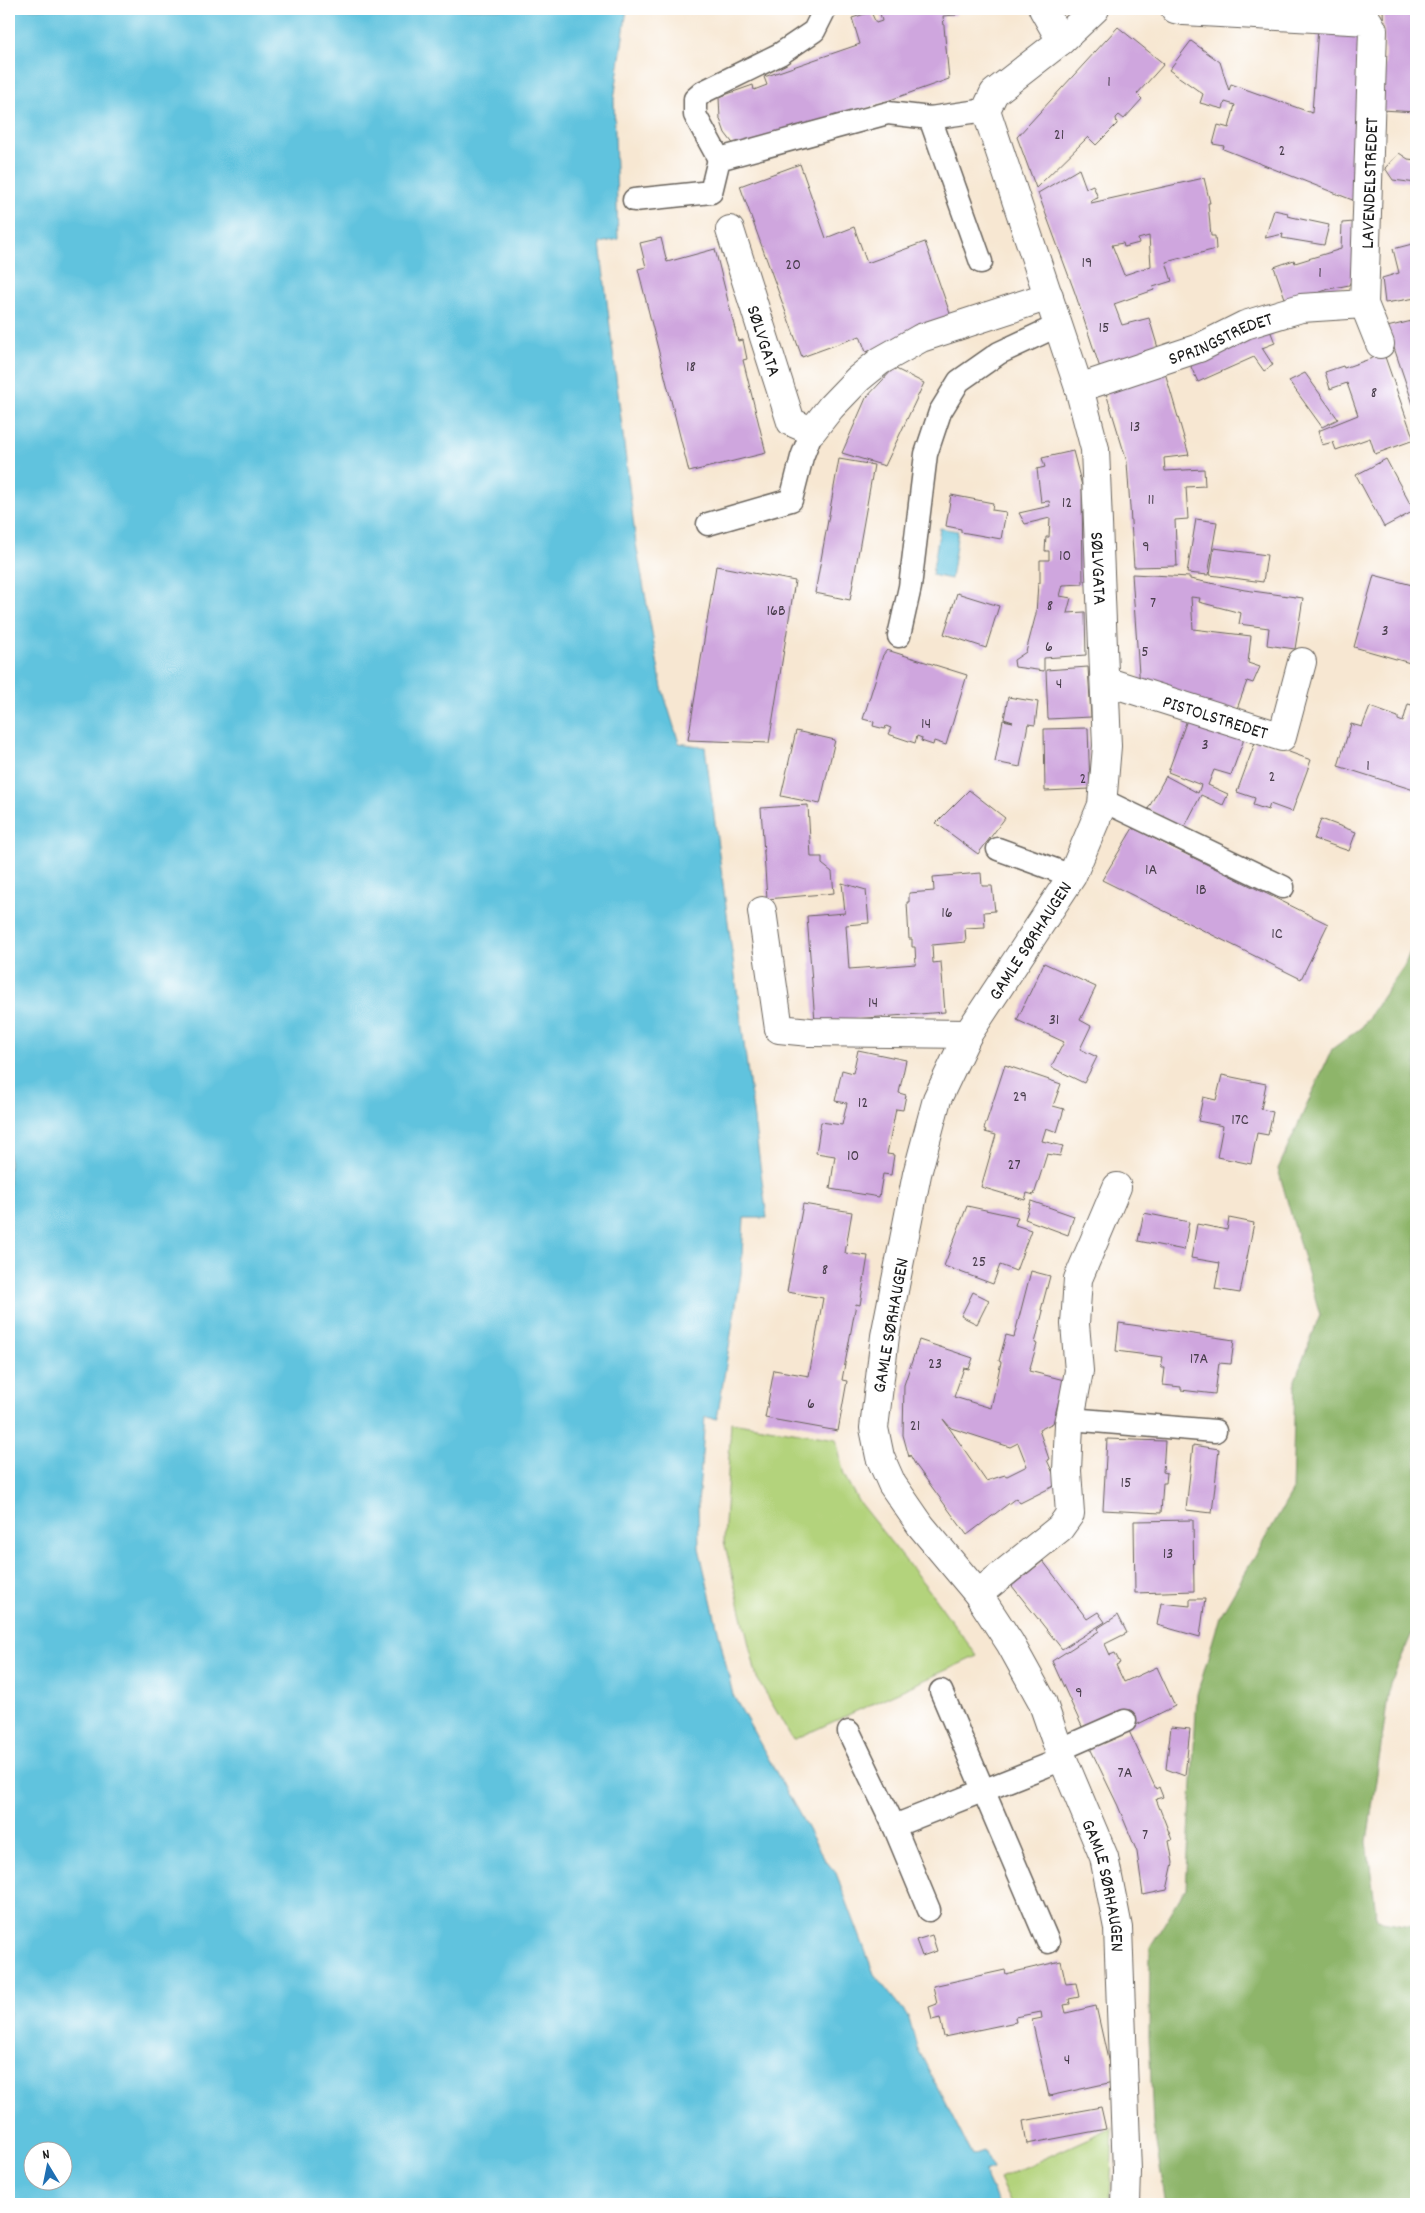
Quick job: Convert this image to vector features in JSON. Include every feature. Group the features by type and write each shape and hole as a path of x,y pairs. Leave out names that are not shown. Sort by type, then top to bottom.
{"street":[{"path":"1043,9 1061,41"},
{"path":"990,102 1096,9"},
{"name":"LAVENDELSTREDET","path":"1175,9 1368,21 1373,30 1364,304 1380,344"},
{"name":"SØLVGATA","path":"990,102 1079,388 1095,449 1108,746 1102,800 1087,844"},
{"name":"SØLVGATA","path":"730,230 791,422 812,431"},
{"path":"812,431 858,378 880,361 921,338 1049,296"},
{"name":"SPRINGSTREDET","path":"1079,388 1199,348 1245,325 1301,308 1364,304"},
{"name":"PISTOLSTREDET","path":"1105,681 1282,737 1302,662"},
{"name":"GAMLE SØRHAUGEN","path":"1087,844 1072,876 968,1034 937,1099 917,1174 885,1336 874,1428 880,1457 892,1484 921,1526 978,1594 1010,1643 1042,1701 1061,1754 1104,1857 1118,1928 1127,2161 1126,2204"},
{"path":"762,911 779,1029 810,1032 968,1034"},
{"path":"978,1594 1060,1528 1070,1514 1067,1471 1070,1419 1079,1371 1075,1324 1078,1278 1117,1186"}],"lane":[{"path":"634,200 711,192 719,159 695,115 696,99 703,92 780,54 814,31 825,9"},
{"path":"719,159 888,114 930,118 990,102"},
{"path":"930,118 981,262"},
{"path":"899,636 910,587 926,454 940,412 959,381 999,353 1059,325"},
{"path":"708,524 791,500 802,457 812,431"},
{"path":"1102,800 1283,887"},
{"path":"998,849 1072,876"},
{"path":"1070,1419 1215,1431"},
{"path":"941,1691 985,1790 1048,1942"},
{"path":"894,1826 985,1790 1061,1754 1125,1720"},
{"path":"849,1732 894,1826 929,1910"}],"green space":[{"path":"1416,938 1416,1624 1390,1684 1367,1842 1377,1920 1416,1927 1416,2204 1166,2204 1153,2126 1149,2036 1150,1947 1186,1888 1197,1694 1220,1616 1292,1492 1295,1380 1320,1315 1278,1169 1332,1049 1362,1027 1404,966"},
{"path":"731,1422 836,1439 844,1475 858,1501 929,1590 977,1656 793,1740 757,1678 724,1541"},
{"path":"1113,2127 1110,2204 1011,2204 999,2179"}],"water":[{"path":"9,9 627,9 614,100 618,239 600,243 636,544 662,688 679,743 705,747 767,1218 744,1218 741,1274 717,1419 705,1417 698,1504 699,1548 733,1695 825,1860 836,1873 874,1974 909,2018 917,2047 972,2155 984,2151 993,2169 984,2172 999,2204 9,2204"},
{"path":"940,528 958,531 951,579 932,575"}],"building":[{"path":"879,9 956,9 956,15 943,16 949,79 786,137 738,150 725,133 720,119 719,97 753,85 754,90 767,85 764,77 860,44 852,18 871,12 876,23 882,21"},
{"path":"1383,9 1416,9 1416,112 1382,110 1385,63"},
{"path":"1118,27 1164,64 1137,94 1142,99 1124,119 1119,115 1116,118 1117,124 1096,145 1088,137 1036,188 1017,137"},
{"path":"1318,27 1350,27 1367,38 1355,201 1223,149 1224,146 1213,144 1218,125 1229,128 1235,105 1225,102 1223,109 1200,103 1203,94 1169,70 1191,41 1220,62 1229,91 1231,84 1312,113"},
{"path":"1399,153 1408,159 1416,160 1416,183 1393,180 1385,168"},
{"path":"800,164 826,238 854,227 867,263 925,242 953,322 866,352 860,336 802,357 740,186"},
{"path":"1079,169 1086,188 1093,185 1098,198 1090,201 1091,203 1204,178 1210,203 1208,203 1211,236 1215,236 1216,249 1166,262 1172,281 1153,287 1154,290 1114,304 1122,325 1149,318 1161,358 1101,371 1075,293 1038,193","holes":["1149,236 1151,266 1124,275 1112,245 1123,243 1124,247 1139,243 1138,239"]},
{"path":"1274,210 1288,213 1287,216 1329,225 1324,245 1282,238 1283,234 1265,238"},
{"path":"1354,222 1357,267 1349,285 1329,289 1287,304 1274,267 1294,260 1295,263 1341,249 1342,223"},
{"path":"661,238 667,262 715,249 738,341 743,340 747,359 743,360 766,453 689,472 638,269 646,267 640,243"},
{"path":"1416,243 1416,298 1385,303 1382,278 1399,273 1393,249"},
{"path":"1416,320 1416,413 1387,327"},
{"path":"1268,325 1275,343 1262,348 1273,365 1264,371 1254,357 1198,382 1191,367 1195,359"},
{"path":"1384,354 1414,440 1375,454 1370,438 1336,450 1333,442 1322,445 1318,431 1358,415 1347,383 1330,389 1325,372 1343,366 1344,368"},
{"path":"894,368 924,383 885,466 842,453 866,398"},
{"path":"1164,369 1189,455 1164,458 1165,471 1204,469 1205,486 1186,487 1188,519 1175,520 1177,566 1134,567 1127,462 1103,383"},
{"path":"1305,373 1338,419 1322,427 1289,381"},
{"path":"1073,451 1082,486 1083,584 1063,585 1060,596 1071,598 1067,613 1085,612 1086,655 1044,658 1044,671 1015,667 1014,660 1026,652 1036,614 1038,583 1040,583 1040,560 1049,560 1049,551 1045,551 1046,537 1049,537 1050,518 1025,524 1019,513 1050,506 1049,501 1041,502 1037,469 1045,467 1042,458"},
{"path":"839,459 874,465 850,600 815,593"},
{"path":"1386,459 1414,511 1384,527 1356,475"},
{"path":"951,495 993,503 992,510 1006,512 1001,539 961,532 961,529 946,526"},
{"path":"1196,519 1217,522 1208,575 1187,573"},
{"path":"1214,548 1267,555 1263,582 1210,575"},
{"path":"716,566 795,581 769,743 688,740"},
{"path":"1132,574 1190,577 1190,579 1245,590 1303,598 1295,649 1267,645 1269,628 1239,624 1241,613 1199,602 1200,598 1191,597 1193,629 1251,636 1248,663 1260,667 1253,683 1247,681 1233,720 1140,688"},
{"path":"1374,575 1416,586 1416,640 1410,663 1354,647"},
{"path":"957,593 999,606 986,648 944,634"},
{"path":"887,650 967,675 946,745 934,741 933,745 921,741 922,738 917,736 915,743 888,734 891,728 886,726 885,729 873,726 874,722 863,719 883,655"},
{"path":"1088,667 1091,717 1048,719 1046,670"},
{"path":"1008,697 1038,702 1035,725 1028,724 1020,767 995,762 1003,720 1013,722 1004,719"},
{"path":"1408,704 1416,706 1416,782 1414,790 1338,766 1351,724 1362,727 1370,707 1398,717 1398,720 1403,722"},
{"path":"1188,717 1244,739 1231,775 1214,770 1208,785 1228,794 1223,805 1201,795 1184,828 1148,809 1166,776 1198,793 1201,785 1168,772"},
{"path":"1088,728 1090,789 1045,791 1044,729"},
{"path":"796,731 835,740 820,804 781,796"},
{"path":"1256,740 1311,760 1292,812 1270,804 1268,810 1253,805 1255,798 1237,792"},
{"path":"969,790 1005,818 978,854 936,823"},
{"path":"808,805 811,857 822,857 822,864 832,872 834,893 767,899 761,808"},
{"path":"1321,819 1356,832 1349,851 1314,839"},
{"path":"1133,828 1328,924 1301,979 1102,880"},
{"path":"981,873 982,886 992,886 995,911 984,912 985,927 965,928 966,942 932,945 933,963 941,962 945,1012 815,1022 807,916 845,913 842,883 866,890 869,923 846,925 849,969 916,964 915,947 912,947 912,939 909,939 907,902 909,902 909,893 934,891 933,877"},
{"path":"1044,963 1096,987 1080,1020 1091,1026 1080,1049 1097,1057 1084,1083 1051,1067 1064,1042 1017,1020"},
{"path":"858,1050 906,1060 899,1093 906,1095 903,1110 896,1109 887,1154 894,1155 891,1175 883,1174 879,1197 830,1189 835,1156 816,1153 821,1122 842,1125 847,1103 835,1101 842,1070 853,1073"},
{"path":"1005,1065 1061,1084 1053,1106 1064,1109 1057,1132 1046,1128 1042,1141 1063,1146 1060,1156 1047,1154 1034,1195 1027,1193 1025,1200 981,1187 996,1135 985,1132 986,1130 984,1129"},
{"path":"1222,1075 1266,1084 1261,1109 1273,1112 1268,1135 1257,1133 1251,1164 1217,1157 1223,1126 1198,1121 1203,1097 1216,1100"},
{"path":"1031,1201 1074,1216 1068,1235 1025,1219"},
{"path":"803,1204 852,1212 845,1253 868,1256 860,1305 856,1304 842,1380 847,1381 838,1431 765,1418 774,1370 809,1376 823,1298 787,1292"},
{"path":"967,1206 1018,1217 1015,1225 1031,1230 1016,1271 1000,1265 993,1284 944,1266"},
{"path":"1144,1213 1189,1222 1184,1250 1138,1241"},
{"path":"1229,1218 1254,1223 1240,1293 1215,1289 1220,1263 1191,1258 1197,1224 1227,1230"},
{"path":"1031,1271 1050,1276 1041,1310 1043,1311 1035,1343 1037,1344 1029,1371 1064,1380 1053,1423 1039,1430 1049,1459 1047,1460 1058,1484 1020,1503 1016,1498 967,1535 910,1455 909,1457 903,1435 904,1385 919,1340 973,1358 969,1369 964,1368 954,1397 991,1408 1001,1362 999,1361 1006,1335 1014,1337","holes":["943,1419 951,1428 1010,1447 1018,1443 1027,1466 1007,1476 986,1481"]},
{"path":"973,1292 989,1300 977,1324 961,1316"},
{"path":"1119,1323 1234,1340 1231,1364 1219,1363 1215,1394 1181,1390 1181,1387 1163,1385 1165,1368 1161,1368 1163,1357 1116,1351"},
{"path":"1107,1439 1165,1441 1163,1472 1167,1473 1166,1483 1163,1483 1161,1513 1103,1510"},
{"path":"1193,1445 1219,1449 1212,1513 1186,1510"},
{"path":"1193,1520 1194,1591 1135,1593 1134,1521"},
{"path":"1043,1561 1087,1619 1098,1612 1105,1622 1062,1649 1012,1586"},
{"path":"1190,1599 1205,1599 1200,1637 1157,1625 1161,1603 1190,1606"},
{"path":"1118,1615 1127,1633 1105,1644 1110,1655 1115,1653 1120,1663 1116,1665 1124,1682 1157,1667 1175,1706 1134,1726 1084,1731 1052,1661 1099,1631 1098,1628"},
{"path":"1171,1727 1190,1729 1185,1776 1166,1769"},
{"path":"1129,1731 1156,1789 1159,1787 1163,1797 1156,1799 1172,1840 1169,1841 1173,1863 1167,1890 1143,1895 1137,1852 1118,1806 1090,1748"},
{"path":"932,1935 937,1951 922,1956 916,1940"},
{"path":"1061,1961 1066,1984 1076,1983 1079,1997 1069,1999 1070,2004 1064,2005 1066,2013 1096,2006 1113,2082 1049,2096 1032,2020 1042,2018 1041,2012 1015,2017 1016,2022 944,2037 940,2018 932,2020 929,2007 937,2004 933,1986 1005,1970 1006,1974"},
{"path":"1101,2107 1106,2129 1027,2144 1023,2121"}]}
